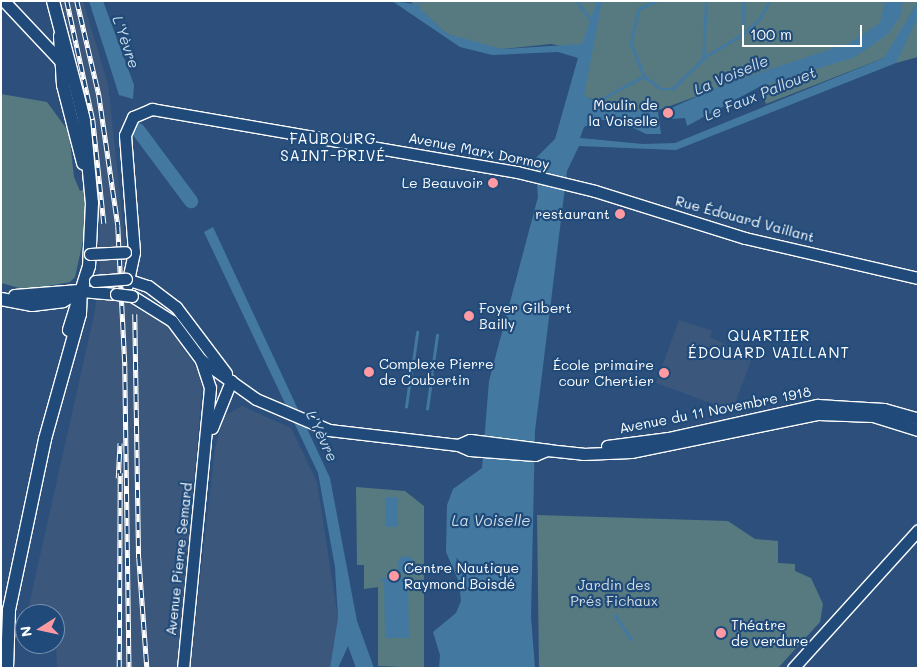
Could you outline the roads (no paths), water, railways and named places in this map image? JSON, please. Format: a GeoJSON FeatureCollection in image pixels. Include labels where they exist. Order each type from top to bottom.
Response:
{"type":"FeatureCollection","features":[{"type":"Feature","properties":{"kind":"main road"},"geometry":{"type":"LineString","coordinates":[[4,1],[60,61],[72,81],[88,155]]}},
{"type":"Feature","properties":{"kind":"main road"},"geometry":{"type":"LineString","coordinates":[[7,668],[9,610],[64,362],[87,292],[90,254],[91,194],[88,155],[77,83],[53,1]]}},
{"type":"Feature","properties":{"kind":"main road"},"geometry":{"type":"LineString","coordinates":[[60,26],[60,61],[63,85],[91,194]]}},
{"type":"Feature","properties":{"kind":"main road"},"geometry":{"type":"LineString","coordinates":[[47,49],[63,85]]}},
{"type":"Feature","properties":{"kind":"main road","name":"Avenue Marx Dormoy"},"geometry":{"type":"LineString","coordinates":[[130,252],[126,128],[133,117],[152,109],[533,176],[566,184]]}},
{"type":"Feature","properties":{"kind":"main road","name":"Rue Édouard Vaillant"},"geometry":{"type":"LineString","coordinates":[[566,184],[745,238],[918,278]]}},
{"type":"Feature","properties":{"kind":"main road"},"geometry":{"type":"LineString","coordinates":[[90,254],[130,252],[128,281],[116,294]]}},
{"type":"Feature","properties":{"kind":"main road"},"geometry":{"type":"LineString","coordinates":[[1,299],[32,305],[63,301],[87,292],[95,281],[128,281],[176,307],[231,381],[210,388]]}},
{"type":"Feature","properties":{"kind":"main road"},"geometry":{"type":"LineString","coordinates":[[1,292],[19,297],[87,292]]}},
{"type":"Feature","properties":{"kind":"main road","name":"Avenue Pierre Semard"},"geometry":{"type":"LineString","coordinates":[[87,292],[132,296],[172,321],[201,360],[210,388],[183,668]]}},
{"type":"Feature","properties":{"kind":"main road","name":"Avenue du 11 Novembre 1918"},"geometry":{"type":"LineString","coordinates":[[201,360],[231,381],[286,414],[329,430],[458,444],[470,450],[547,450],[660,439],[818,405],[874,408],[918,419]]}},
{"type":"Feature","properties":{"kind":"main road","name":"Avenue Pierre Semard"},"geometry":{"type":"LineString","coordinates":[[205,454],[217,408],[231,381]]}},
{"type":"Feature","properties":{"kind":"main road","name":"Avenue du 11 Novembre 1918"},"geometry":{"type":"LineString","coordinates":[[547,450],[584,454],[654,449],[818,414],[873,416],[918,430]]}},
{"type":"Feature","properties":{"kind":"main road"},"geometry":{"type":"LineString","coordinates":[[792,668],[918,530]]}},
{"type":"Feature","properties":{"kind":"water"},"geometry":{"type":"Polygon","coordinates":[[[89,1],[103,1],[134,85],[133,99],[119,95],[89,1]]]}},
{"type":"Feature","properties":{"kind":"water","name":"La Voiselle"},"geometry":{"type":"Polygon","coordinates":[[[392,1],[415,4],[447,34],[502,49],[582,44],[597,1],[602,1],[584,96],[616,110],[658,112],[661,134],[646,134],[618,120],[602,120],[584,127],[580,138],[643,144],[675,143],[884,58],[918,1],[918,17],[896,63],[676,150],[579,146],[567,171],[535,431],[531,617],[535,668],[439,668],[440,655],[433,632],[456,613],[461,601],[459,582],[446,552],[447,505],[453,489],[482,468],[489,381],[538,197],[535,159],[555,139],[578,58],[558,52],[492,55],[460,47],[392,1]]]}},
{"type":"Feature","properties":{"kind":"water"},"geometry":{"type":"Polygon","coordinates":[[[885,1],[903,1],[900,17],[888,34],[855,57],[759,87],[687,126],[685,118],[672,119],[671,108],[728,83],[850,43],[880,23],[885,1]]]}},
{"type":"Feature","properties":{"kind":"water","name":"L'Yèvre"},"geometry":{"type":"Polygon","coordinates":[[[213,227],[330,478],[357,621],[374,668],[356,668],[348,646],[338,668],[330,668],[338,618],[335,567],[318,473],[204,232],[213,227]]]}},
{"type":"Feature","properties":{"kind":"water"},"geometry":{"type":"Polygon","coordinates":[[[385,497],[398,497],[398,527],[385,527],[385,497]]]}},
{"type":"Feature","properties":{"kind":"water"},"geometry":{"type":"Polygon","coordinates":[[[406,556],[412,559],[415,565],[412,571],[406,574],[400,571],[397,565],[400,559],[406,556]]]}},
{"type":"Feature","properties":{"kind":"water"},"geometry":{"type":"Polygon","coordinates":[[[380,578],[408,578],[409,638],[385,638],[384,583],[380,578]]]}},
{"type":"Feature","properties":{"kind":"waterway"},"geometry":{"type":"LineString","coordinates":[[417,9],[419,1]]}},
{"type":"Feature","properties":{"kind":"waterway"},"geometry":{"type":"LineString","coordinates":[[577,1],[592,22]]}},
{"type":"Feature","properties":{"kind":"waterway"},"geometry":{"type":"LineString","coordinates":[[657,1],[639,9],[631,43],[644,76],[661,89],[672,89],[706,56],[742,35],[760,18],[769,1]]}},
{"type":"Feature","properties":{"kind":"waterway"},"geometry":{"type":"LineString","coordinates":[[703,60],[706,1]]}},
{"type":"Feature","properties":{"kind":"waterway"},"geometry":{"type":"LineString","coordinates":[[742,35],[743,1]]}},
{"type":"Feature","properties":{"kind":"waterway"},"geometry":{"type":"LineString","coordinates":[[598,101],[644,76]]}},
{"type":"Feature","properties":{"kind":"waterway","name":"L'Yèvre"},"geometry":{"type":"LineString","coordinates":[[138,130],[191,201]]}},
{"type":"Feature","properties":{"kind":"waterway"},"geometry":{"type":"LineString","coordinates":[[412,369],[417,332]]}},
{"type":"Feature","properties":{"kind":"waterway"},"geometry":{"type":"LineString","coordinates":[[432,371],[437,335]]}},
{"type":"Feature","properties":{"kind":"waterway"},"geometry":{"type":"LineString","coordinates":[[406,407],[411,371]]}},
{"type":"Feature","properties":{"kind":"waterway"},"geometry":{"type":"LineString","coordinates":[[427,409],[432,374]]}},
{"type":"Feature","properties":{"kind":"waterway"},"geometry":{"type":"LineString","coordinates":[[615,615],[631,639]]}},
{"type":"Feature","properties":{"kind":"railway"},"geometry":{"type":"LineString","coordinates":[[67,1],[93,120],[104,223]]}},
{"type":"Feature","properties":{"kind":"railway"},"geometry":{"type":"LineString","coordinates":[[77,1],[99,95],[118,226],[125,366],[129,668]]}},
{"type":"Feature","properties":{"kind":"railway"},"geometry":{"type":"LineString","coordinates":[[135,314],[139,558],[147,668]]}},
{"type":"Feature","properties":{"kind":"railway"},"geometry":{"type":"LineString","coordinates":[[118,478],[120,443]]}},
{"type":"Feature","properties":{"kind":"railway"},"geometry":{"type":"LineString","coordinates":[[119,668],[120,473]]}},
{"type":"Feature","properties":{"kind":"place","name":"Moulin de la Voiselle"},"geometry":{"type":"Point","coordinates":[668,113]}},
{"type":"Feature","properties":{"kind":"place","name":"Le Beauvoir"},"geometry":{"type":"Point","coordinates":[493,183]}},
{"type":"Feature","properties":{"kind":"place","name":"restaurant"},"geometry":{"type":"Point","coordinates":[620,214]}},
{"type":"Feature","properties":{"kind":"place","name":"Foyer Gilbert Bailly"},"geometry":{"type":"Point","coordinates":[469,316]}},
{"type":"Feature","properties":{"kind":"place","name":"Complexe Pierre de Coubertin"},"geometry":{"type":"Point","coordinates":[369,372]}},
{"type":"Feature","properties":{"kind":"place","name":"École primaire cour Chertier"},"geometry":{"type":"Point","coordinates":[664,373]}},
{"type":"Feature","properties":{"kind":"place","name":"Centre Nautique Raymond Boisdé"},"geometry":{"type":"Point","coordinates":[394,576]}},
{"type":"Feature","properties":{"kind":"place","name":"Théatre de verdure"},"geometry":{"type":"Point","coordinates":[721,633]}},
{"type":"Feature","properties":{"kind":"district","name":"FAUBOURG SAINT-PRIVÉ"},"geometry":{"type":"Point","coordinates":[333,146]}},
{"type":"Feature","properties":{"kind":"district","name":"QUARTIER ÉDOUARD VAILLANT"},"geometry":{"type":"Point","coordinates":[769,344]}},
{"type":"Feature","properties":{"kind":"water label","name":"Le Faux Pallouet"},"geometry":{"type":"Point","coordinates":[760,94]}},
{"type":"Feature","properties":{"kind":"park label","name":"Jardin des Prés Fichaux"},"geometry":{"type":"Point","coordinates":[614,594]}}]}
